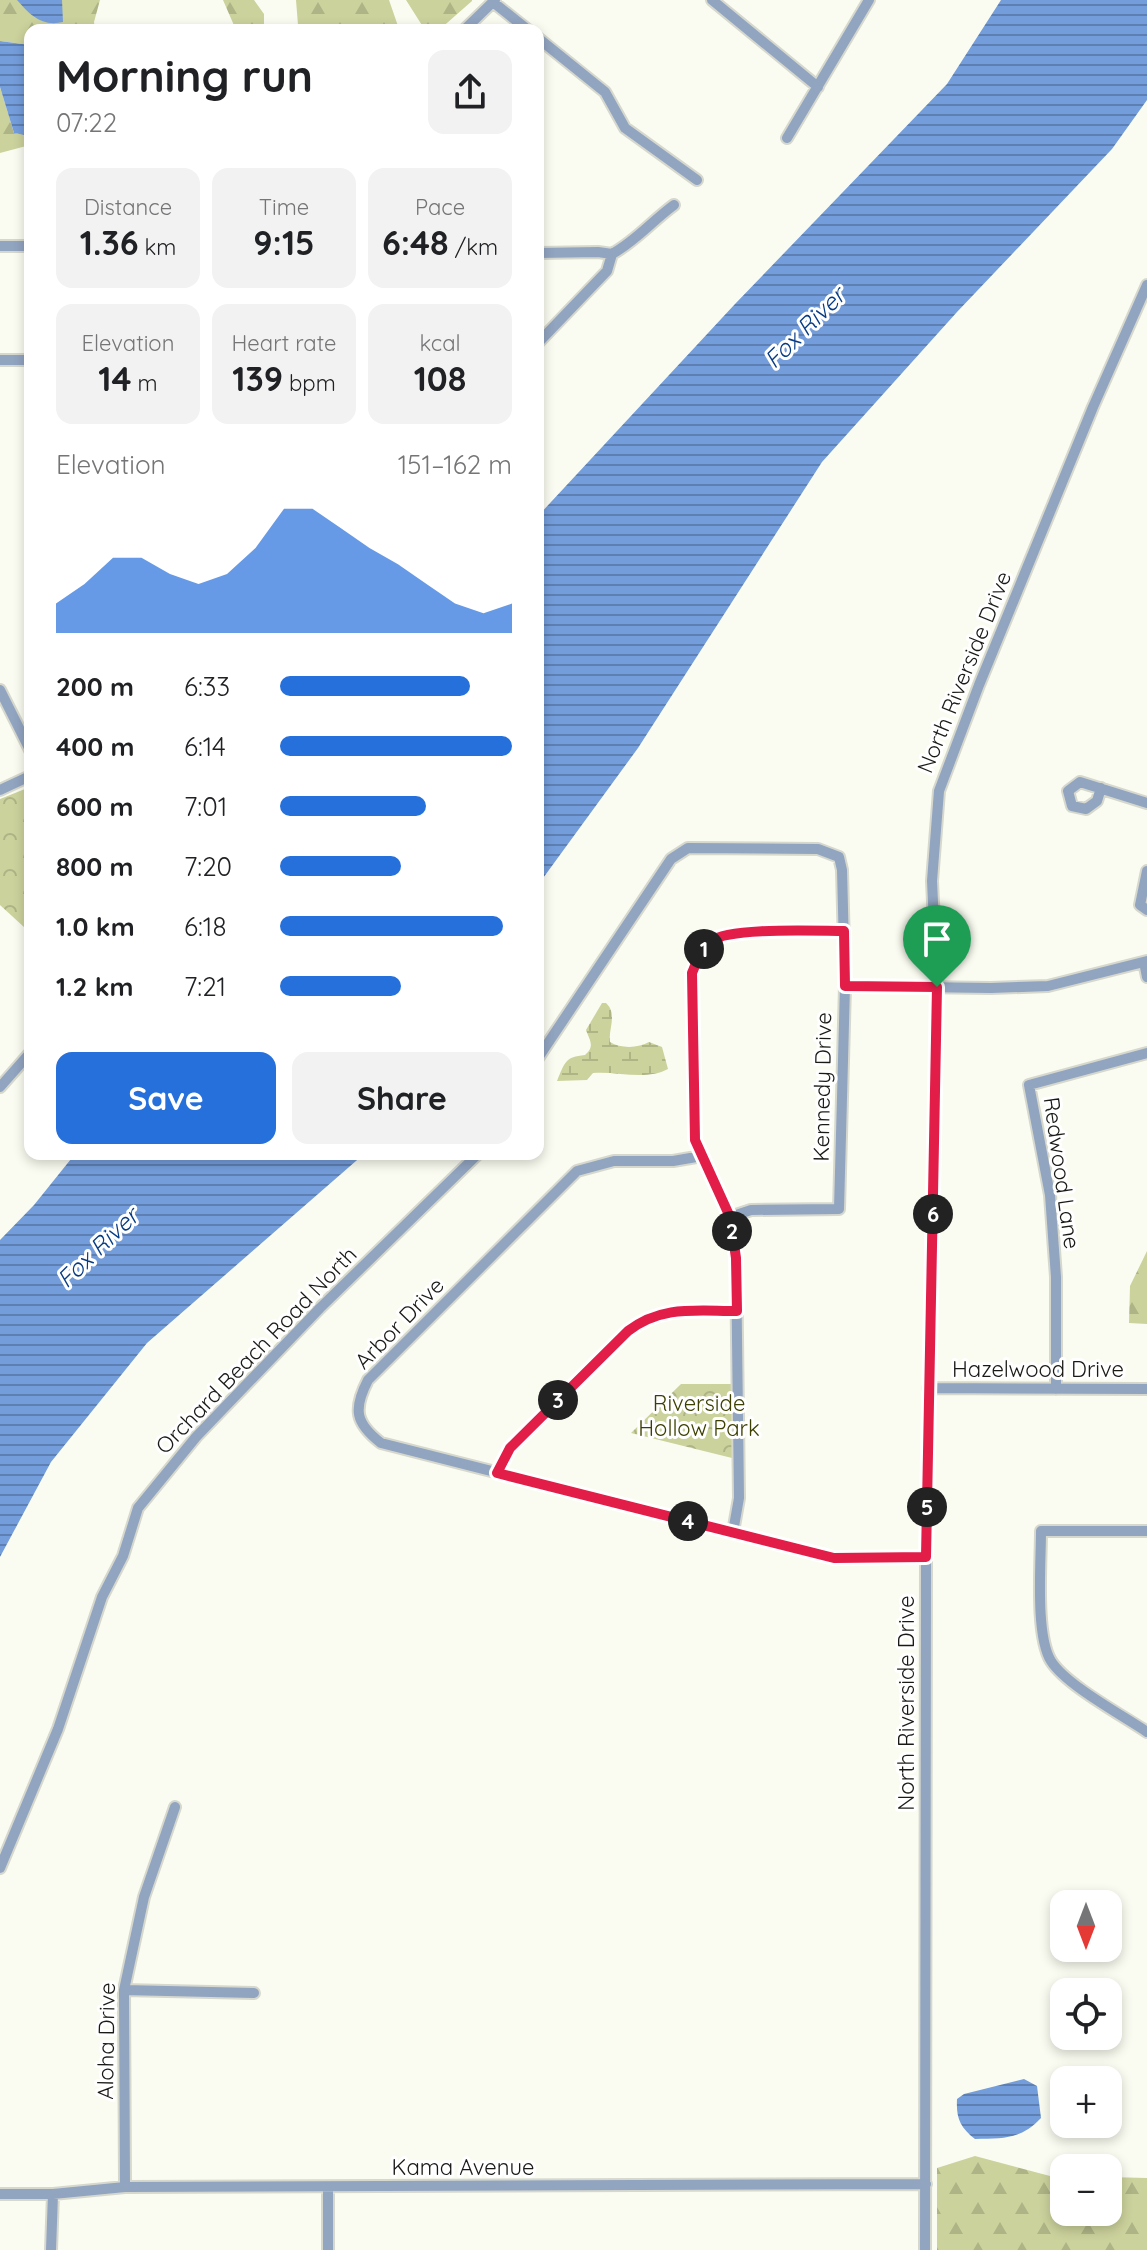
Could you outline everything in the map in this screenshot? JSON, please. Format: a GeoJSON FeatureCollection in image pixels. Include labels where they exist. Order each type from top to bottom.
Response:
{"type":"FeatureCollection","features":[{"type":"Feature","properties":{"kind":"street"},"geometry":{"type":"LineString","coordinates":[[712,0],[818,87]]}},
{"type":"Feature","properties":{"kind":"street"},"geometry":{"type":"LineString","coordinates":[[787,138],[869,0]]}},
{"type":"Feature","properties":{"kind":"street"},"geometry":{"type":"LineString","coordinates":[[470,24],[494,1],[521,24]]}},
{"type":"Feature","properties":{"kind":"street"},"geometry":{"type":"LineString","coordinates":[[544,43],[605,92],[625,128],[697,180]]}},
{"type":"Feature","properties":{"kind":"street"},"geometry":{"type":"LineString","coordinates":[[544,253],[612,254],[630,244],[674,205]]}},
{"type":"Feature","properties":{"kind":"street"},"geometry":{"type":"LineString","coordinates":[[0,246],[24,246]]}},
{"type":"Feature","properties":{"kind":"street"},"geometry":{"type":"LineString","coordinates":[[544,337],[607,271],[612,254]]}},
{"type":"Feature","properties":{"kind":"street","name":"North Riverside Drive"},"geometry":{"type":"LineString","coordinates":[[925,2250],[926,1557],[937,987],[932,881],[939,791],[1093,407],[1147,285]]}},
{"type":"Feature","properties":{"kind":"street"},"geometry":{"type":"LineString","coordinates":[[0,360],[24,360]]}},
{"type":"Feature","properties":{"kind":"street"},"geometry":{"type":"LineString","coordinates":[[0,690],[24,738]]}},
{"type":"Feature","properties":{"kind":"street"},"geometry":{"type":"LineString","coordinates":[[0,790],[24,779]]}},
{"type":"Feature","properties":{"kind":"street"},"geometry":{"type":"LineString","coordinates":[[1101,788],[1147,803]]}},
{"type":"Feature","properties":{"kind":"street","name":"Kennedy Drive"},"geometry":{"type":"LineString","coordinates":[[544,1049],[671,859],[688,848],[818,849],[839,857],[845,986],[839,1209],[751,1210],[730,1217]]}},
{"type":"Feature","properties":{"kind":"street"},"geometry":{"type":"LineString","coordinates":[[1147,871],[1140,905],[1147,910]]}},
{"type":"Feature","properties":{"kind":"street"},"geometry":{"type":"LineString","coordinates":[[733,1532],[739,1498],[736,1258],[730,1217],[695,1140],[692,973],[700,953],[713,939],[731,933],[844,931]]}},
{"type":"Feature","properties":{"kind":"street"},"geometry":{"type":"LineString","coordinates":[[845,986],[1048,986],[1145,961],[1147,977]]}},
{"type":"Feature","properties":{"kind":"street","name":"Redwood Lane"},"geometry":{"type":"LineString","coordinates":[[1056,1389],[1056,1277],[1050,1195],[1029,1085],[1147,1053]]}},
{"type":"Feature","properties":{"kind":"street"},"geometry":{"type":"LineString","coordinates":[[0,1087],[24,1060]]}},
{"type":"Feature","properties":{"kind":"street","name":"Arbor Drive"},"geometry":{"type":"LineString","coordinates":[[702,1156],[673,1161],[614,1161],[577,1171],[368,1380],[359,1398],[359,1416],[366,1432],[381,1443],[834,1558],[926,1557]]}},
{"type":"Feature","properties":{"kind":"street","name":"Orchard Beach Road North"},"geometry":{"type":"LineString","coordinates":[[0,1868],[58,1729],[102,1597],[123,1556],[138,1508],[196,1437],[320,1308],[472,1160]]}},
{"type":"Feature","properties":{"kind":"street"},"geometry":{"type":"LineString","coordinates":[[497,1473],[510,1448],[643,1319],[664,1312],[737,1311]]}},
{"type":"Feature","properties":{"kind":"street","name":"Hazelwood Drive"},"geometry":{"type":"LineString","coordinates":[[928,1388],[1147,1389]]}},
{"type":"Feature","properties":{"kind":"street"},"geometry":{"type":"LineString","coordinates":[[1147,1531],[1041,1531],[1042,1632],[1051,1661],[1074,1683],[1147,1732]]}},
{"type":"Feature","properties":{"kind":"street","name":"Aloha Drive"},"geometry":{"type":"LineString","coordinates":[[125,2187],[124,1990],[144,1897],[175,1807]]}},
{"type":"Feature","properties":{"kind":"street"},"geometry":{"type":"LineString","coordinates":[[124,1990],[254,1993]]}},
{"type":"Feature","properties":{"kind":"street","name":"Kama Avenue"},"geometry":{"type":"LineString","coordinates":[[0,2194],[53,2194],[125,2187],[926,2184]]}},
{"type":"Feature","properties":{"kind":"street"},"geometry":{"type":"LineString","coordinates":[[328,2188],[328,2250]]}},
{"type":"Feature","properties":{"kind":"street"},"geometry":{"type":"LineString","coordinates":[[51,2250],[53,2194]]}},
{"type":"Feature","properties":{"kind":"green space"},"geometry":{"type":"Polygon","coordinates":[[[0,0],[100,0],[94,24],[24,24],[24,44],[0,41],[0,0]]]}},
{"type":"Feature","properties":{"kind":"green space"},"geometry":{"type":"Polygon","coordinates":[[[223,0],[254,0],[264,14],[264,24],[233,24],[223,0]]]}},
{"type":"Feature","properties":{"kind":"green space"},"geometry":{"type":"Polygon","coordinates":[[[296,0],[389,0],[397,24],[298,24],[296,0]]]}},
{"type":"Feature","properties":{"kind":"green space"},"geometry":{"type":"Polygon","coordinates":[[[406,0],[472,0],[446,24],[421,24],[406,0]]]}},
{"type":"Feature","properties":{"kind":"green space"},"geometry":{"type":"Polygon","coordinates":[[[0,87],[14,133],[24,135],[24,147],[0,153],[0,87]]]}},
{"type":"Feature","properties":{"kind":"green space"},"geometry":{"type":"Polygon","coordinates":[[[24,789],[24,927],[0,905],[0,799],[24,789]]]}},
{"type":"Feature","properties":{"kind":"green space"},"geometry":{"type":"Polygon","coordinates":[[[602,1003],[610,1007],[610,1042],[630,1047],[649,1042],[662,1047],[668,1069],[641,1075],[593,1073],[587,1080],[557,1081],[566,1062],[585,1055],[590,1049],[586,1030],[602,1003]]]}},
{"type":"Feature","properties":{"kind":"green space"},"geometry":{"type":"Polygon","coordinates":[[[1147,1251],[1147,1324],[1129,1323],[1130,1286],[1147,1251]]]}},
{"type":"Feature","properties":{"kind":"green space","name":"Riverside Hollow Park"},"geometry":{"type":"Polygon","coordinates":[[[681,1384],[732,1384],[732,1458],[631,1433],[681,1384]]]}},
{"type":"Feature","properties":{"kind":"green space"},"geometry":{"type":"Polygon","coordinates":[[[975,2156],[1050,2176],[1050,2226],[1122,2226],[1122,2177],[1147,2178],[1147,2250],[937,2250],[937,2168],[975,2156]]]}},
{"type":"Feature","properties":{"kind":"water"},"geometry":{"type":"Polygon","coordinates":[[[17,0],[62,0],[63,22],[43,21],[17,0]]]}},
{"type":"Feature","properties":{"kind":"water","name":"Fox River"},"geometry":{"type":"Polygon","coordinates":[[[1001,0],[1147,0],[1147,100],[1112,149],[957,312],[822,462],[638,748],[544,877],[544,510],[735,304],[947,84],[1001,0]]]}},
{"type":"Feature","properties":{"kind":"water"},"geometry":{"type":"Polygon","coordinates":[[[0,41],[24,44],[24,135],[14,133],[0,87],[0,41]]]}},
{"type":"Feature","properties":{"kind":"water","name":"Fox River"},"geometry":{"type":"Polygon","coordinates":[[[70,1160],[357,1160],[147,1343],[51,1462],[0,1557],[0,1240],[34,1205],[70,1160]]]}},
{"type":"Feature","properties":{"kind":"water"},"geometry":{"type":"Polygon","coordinates":[[[1024,2079],[1037,2086],[1041,2118],[1019,2134],[975,2139],[960,2122],[957,2099],[964,2094],[1024,2079]]]}},
{"type":"Feature","properties":{"kind":"route"},"geometry":{"type":"LineString","coordinates":[[844,931],[845,986],[937,987],[926,1557],[834,1558],[497,1473],[510,1448],[643,1319],[664,1312],[737,1311],[736,1258],[730,1217],[695,1140],[692,973],[700,953],[713,939],[731,933],[844,931]]}}]}
